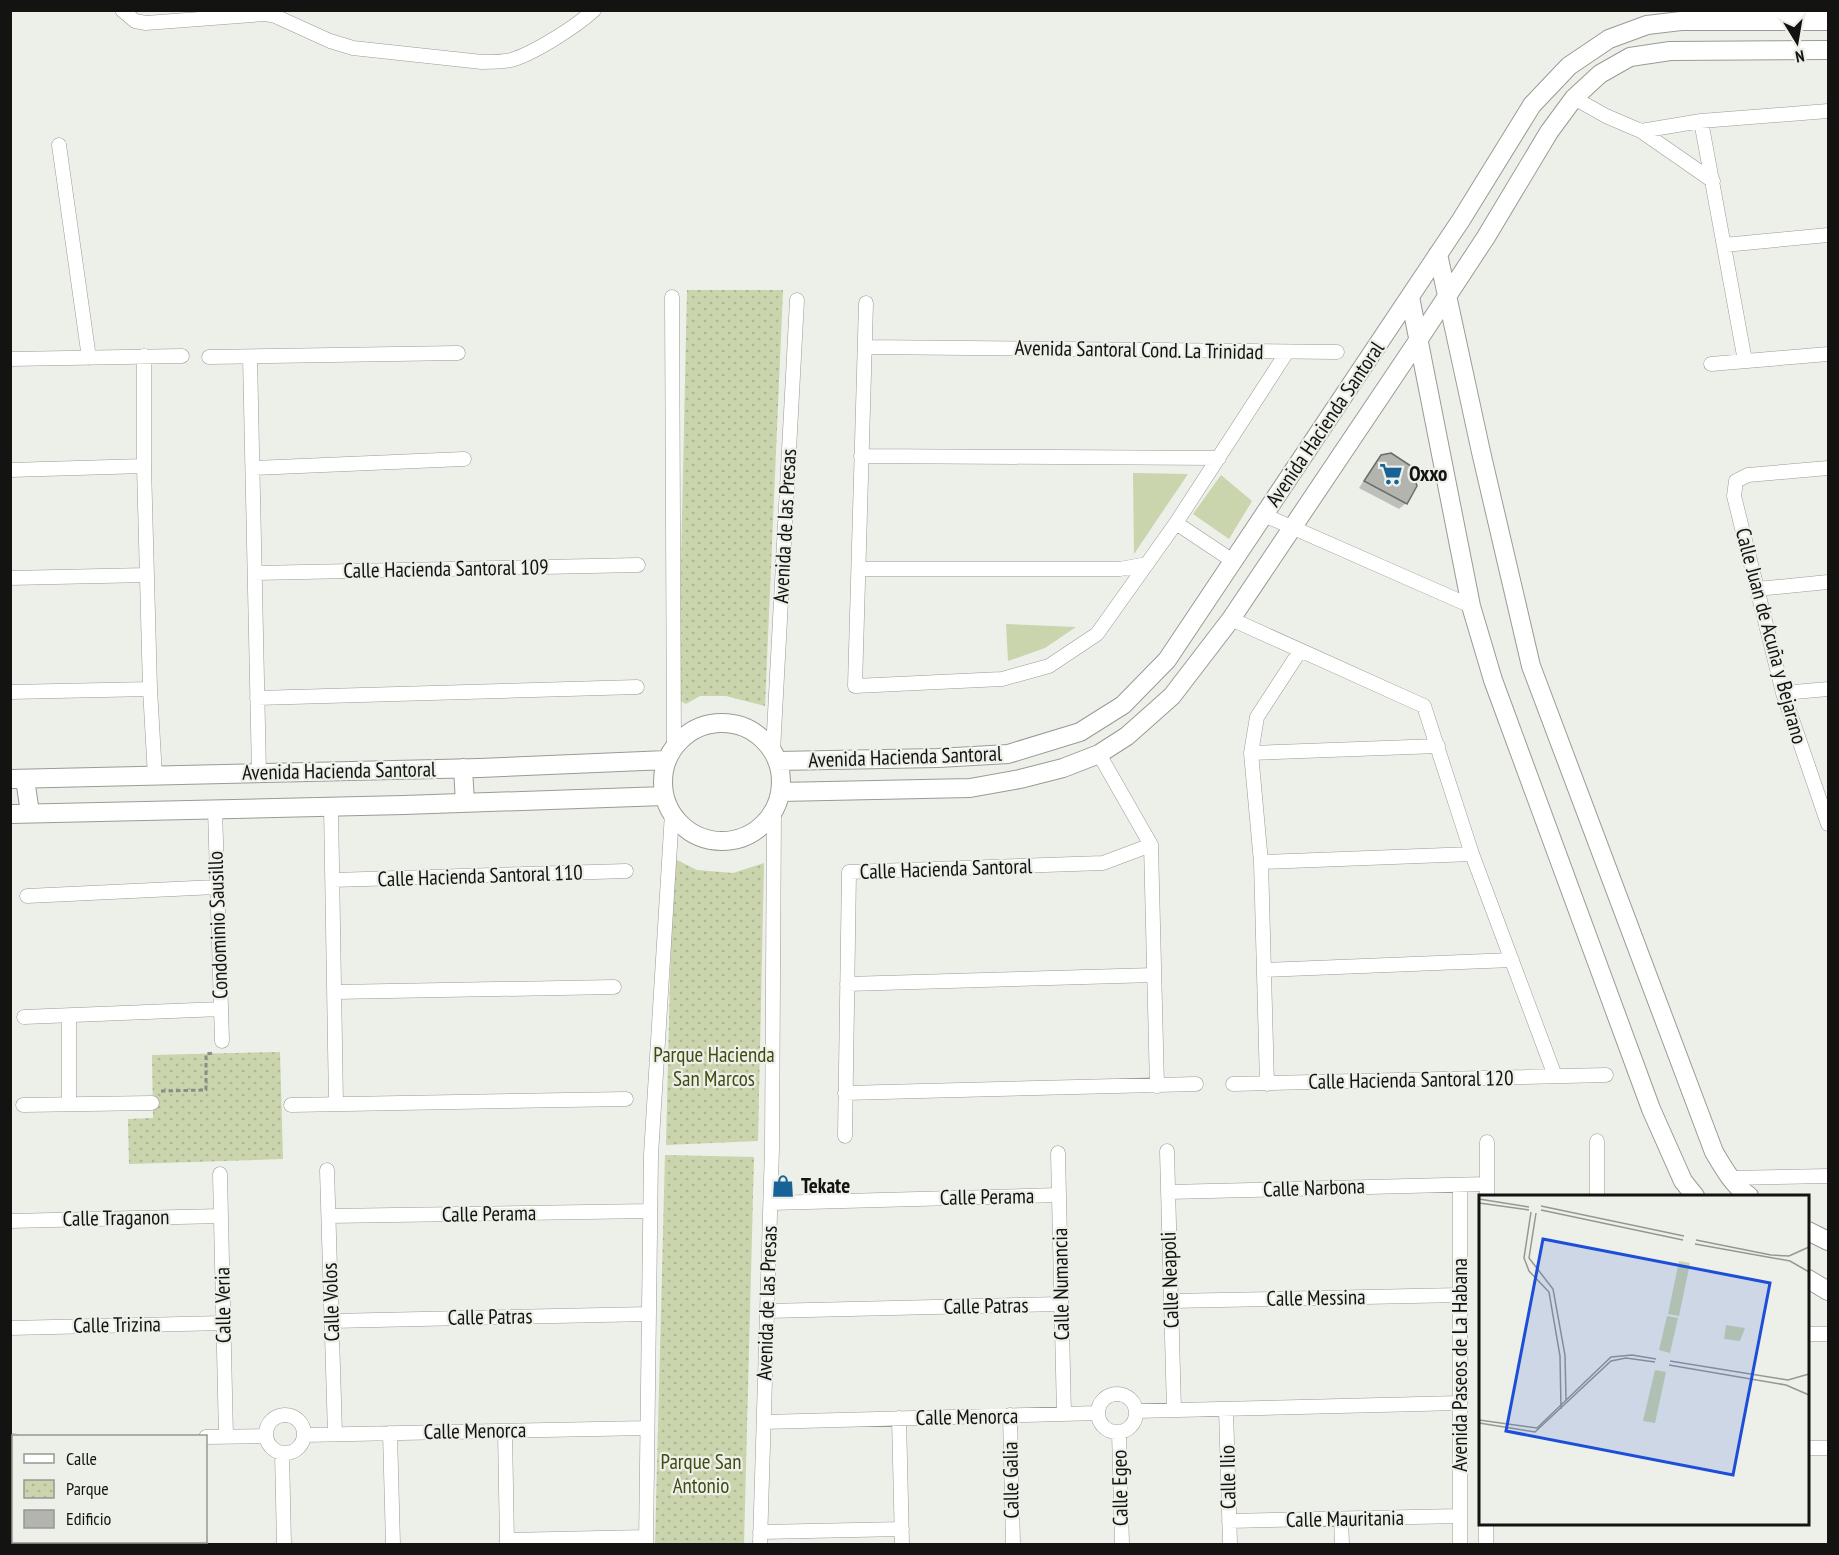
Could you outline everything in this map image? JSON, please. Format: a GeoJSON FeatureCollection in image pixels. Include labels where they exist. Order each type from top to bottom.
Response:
{"type":"FeatureCollection","features":[{"type":"Feature","properties":{"kind":"street"},"geometry":{"type":"LineString","coordinates":[[122,10],[135,21],[146,23],[253,15],[275,16],[330,41],[353,48],[482,62],[512,60],[528,53],[583,20],[594,10]]}},
{"type":"Feature","properties":{"kind":"street","name":"Avenida Hacienda Santoral"},"geometry":{"type":"LineString","coordinates":[[775,756],[938,758],[1008,754],[1080,732],[1123,705],[1167,660],[1461,220],[1532,105],[1569,66],[1609,39],[1647,25],[1782,16],[1828,21]]}},
{"type":"Feature","properties":{"kind":"street","name":"Avenida Hacienda Santoral"},"geometry":{"type":"LineString","coordinates":[[777,801],[970,788],[1020,779],[1063,768],[1099,754],[1127,736],[1172,696],[1231,619],[1419,339],[1486,237],[1549,132],[1574,98],[1600,74],[1630,57],[1670,51],[1828,50]]}},
{"type":"Feature","properties":{"kind":"street"},"geometry":{"type":"LineString","coordinates":[[1574,98],[1606,116],[1641,131],[1713,181]]}},
{"type":"Feature","properties":{"kind":"street"},"geometry":{"type":"LineString","coordinates":[[1641,131],[1701,121],[1828,111]]}},
{"type":"Feature","properties":{"kind":"street"},"geometry":{"type":"LineString","coordinates":[[1701,121],[1745,361]]}},
{"type":"Feature","properties":{"kind":"street"},"geometry":{"type":"LineString","coordinates":[[59,145],[89,358]]}},
{"type":"Feature","properties":{"kind":"street"},"geometry":{"type":"LineString","coordinates":[[1724,245],[1828,235]]}},
{"type":"Feature","properties":{"kind":"street"},"geometry":{"type":"LineString","coordinates":[[1438,254],[1531,666],[1711,1146],[1730,1178],[1746,1195]]}},
{"type":"Feature","properties":{"kind":"street"},"geometry":{"type":"LineString","coordinates":[[505,1431],[507,1542],[646,1541],[651,1155],[668,805],[663,784],[671,753],[672,297]]}},
{"type":"Feature","properties":{"kind":"street"},"geometry":{"type":"LineString","coordinates":[[1410,297],[1471,606],[1493,680],[1650,1109],[1683,1180],[1694,1195]]}},
{"type":"Feature","properties":{"kind":"street","name":"Avenida de las Presas"},"geometry":{"type":"LineString","coordinates":[[775,756],[797,300]]}},
{"type":"Feature","properties":{"kind":"street","name":"Avenida Santoral Cond. La Trinidad"},"geometry":{"type":"LineString","coordinates":[[866,303],[855,686],[1002,679],[1049,666],[1097,634],[1176,523],[1287,352]]}},
{"type":"Feature","properties":{"kind":"street","name":"Avenida Santoral Cond. La Trinidad"},"geometry":{"type":"LineString","coordinates":[[866,347],[1287,352]]}},
{"type":"Feature","properties":{"kind":"street"},"geometry":{"type":"LineString","coordinates":[[1287,352],[1338,352]]}},
{"type":"Feature","properties":{"kind":"street"},"geometry":{"type":"LineString","coordinates":[[209,357],[458,353]]}},
{"type":"Feature","properties":{"kind":"street"},"geometry":{"type":"LineString","coordinates":[[1711,364],[1828,354]]}},
{"type":"Feature","properties":{"kind":"street"},"geometry":{"type":"LineString","coordinates":[[144,356],[144,466],[150,689],[155,776]]}},
{"type":"Feature","properties":{"kind":"street"},"geometry":{"type":"LineString","coordinates":[[10,359],[182,356]]}},
{"type":"Feature","properties":{"kind":"street"},"geometry":{"type":"LineString","coordinates":[[250,357],[259,773]]}},
{"type":"Feature","properties":{"kind":"street"},"geometry":{"type":"LineString","coordinates":[[861,456],[1219,458]]}},
{"type":"Feature","properties":{"kind":"street"},"geometry":{"type":"LineString","coordinates":[[253,468],[464,459]]}},
{"type":"Feature","properties":{"kind":"street"},"geometry":{"type":"LineString","coordinates":[[10,470],[144,466]]}},
{"type":"Feature","properties":{"kind":"street","name":"Calle Juan de Acuña y Bejarano"},"geometry":{"type":"LineString","coordinates":[[1828,468],[1748,475],[1736,481],[1734,496],[1783,693],[1828,824]]}},
{"type":"Feature","properties":{"kind":"street"},"geometry":{"type":"LineString","coordinates":[[1264,515],[1471,606]]}},
{"type":"Feature","properties":{"kind":"street"},"geometry":{"type":"LineString","coordinates":[[1176,523],[1233,561]]}},
{"type":"Feature","properties":{"kind":"street"},"geometry":{"type":"LineString","coordinates":[[859,569],[1120,569],[1147,564]]}},
{"type":"Feature","properties":{"kind":"street","name":"Calle Hacienda Santoral 109"},"geometry":{"type":"LineString","coordinates":[[255,573],[638,565]]}},
{"type":"Feature","properties":{"kind":"street"},"geometry":{"type":"LineString","coordinates":[[10,578],[147,575]]}},
{"type":"Feature","properties":{"kind":"street"},"geometry":{"type":"LineString","coordinates":[[1757,589],[1828,582]]}},
{"type":"Feature","properties":{"kind":"street"},"geometry":{"type":"LineString","coordinates":[[1231,619],[1425,706],[1472,854],[1556,1076]]}},
{"type":"Feature","properties":{"kind":"street"},"geometry":{"type":"LineString","coordinates":[[1267,1084],[1261,861],[1251,753],[1257,717],[1300,651]]}},
{"type":"Feature","properties":{"kind":"street"},"geometry":{"type":"LineString","coordinates":[[257,698],[637,687]]}},
{"type":"Feature","properties":{"kind":"street"},"geometry":{"type":"LineString","coordinates":[[10,693],[150,689]]}},
{"type":"Feature","properties":{"kind":"street"},"geometry":{"type":"LineString","coordinates":[[1783,693],[1828,689]]}},
{"type":"Feature","properties":{"kind":"street"},"geometry":{"type":"LineString","coordinates":[[668,805],[685,828],[703,838],[724,841],[744,837],[762,826],[777,801],[781,776],[775,756],[757,734],[736,725],[713,724],[692,732],[671,753]]}},
{"type":"Feature","properties":{"kind":"street"},"geometry":{"type":"LineString","coordinates":[[1251,753],[1438,746]]}},
{"type":"Feature","properties":{"kind":"street","name":"Avenida Hacienda Santoral"},"geometry":{"type":"LineString","coordinates":[[18,779],[463,768],[671,753]]}},
{"type":"Feature","properties":{"kind":"street"},"geometry":{"type":"LineString","coordinates":[[1099,754],[1151,845],[1157,1086]]}},
{"type":"Feature","properties":{"kind":"street"},"geometry":{"type":"LineString","coordinates":[[463,768],[465,803]]}},
{"type":"Feature","properties":{"kind":"street"},"geometry":{"type":"LineString","coordinates":[[18,779],[30,813]]}},
{"type":"Feature","properties":{"kind":"street","name":"Avenida de las Presas"},"geometry":{"type":"LineString","coordinates":[[760,1538],[771,1203],[777,801]]}},
{"type":"Feature","properties":{"kind":"street","name":"Avenida Hacienda Santoral"},"geometry":{"type":"LineString","coordinates":[[10,814],[465,803],[668,805]]}},
{"type":"Feature","properties":{"kind":"street"},"geometry":{"type":"LineString","coordinates":[[331,807],[336,1104]]}},
{"type":"Feature","properties":{"kind":"street","name":"Condominio Sausillo"},"geometry":{"type":"LineString","coordinates":[[215,809],[222,1041]]}},
{"type":"Feature","properties":{"kind":"street","name":"Calle Hacienda Santoral"},"geometry":{"type":"LineString","coordinates":[[845,1136],[849,872],[1103,862],[1151,845]]}},
{"type":"Feature","properties":{"kind":"street"},"geometry":{"type":"LineString","coordinates":[[1261,861],[1472,854]]}},
{"type":"Feature","properties":{"kind":"street","name":"Calle Hacienda Santoral 110"},"geometry":{"type":"LineString","coordinates":[[333,880],[626,871]]}},
{"type":"Feature","properties":{"kind":"street"},"geometry":{"type":"LineString","coordinates":[[27,896],[216,887]]}},
{"type":"Feature","properties":{"kind":"street"},"geometry":{"type":"LineString","coordinates":[[1264,970],[1512,960]]}},
{"type":"Feature","properties":{"kind":"street"},"geometry":{"type":"LineString","coordinates":[[847,984],[1154,975]]}},
{"type":"Feature","properties":{"kind":"street"},"geometry":{"type":"LineString","coordinates":[[334,992],[614,987]]}},
{"type":"Feature","properties":{"kind":"street"},"geometry":{"type":"LineString","coordinates":[[24,1017],[221,1009]]}},
{"type":"Feature","properties":{"kind":"street"},"geometry":{"type":"LineString","coordinates":[[69,1016],[69,1104]]}},
{"type":"Feature","properties":{"kind":"street","name":"Calle Hacienda Santoral 120"},"geometry":{"type":"LineString","coordinates":[[1233,1084],[1605,1075]]}},
{"type":"Feature","properties":{"kind":"street"},"geometry":{"type":"LineString","coordinates":[[845,1093],[1196,1084]]}},
{"type":"Feature","properties":{"kind":"street"},"geometry":{"type":"LineString","coordinates":[[291,1105],[626,1099]]}},
{"type":"Feature","properties":{"kind":"street"},"geometry":{"type":"LineString","coordinates":[[23,1105],[152,1103]]}},
{"type":"Feature","properties":{"kind":"street"},"geometry":{"type":"LineString","coordinates":[[1597,1141],[1597,1195]]}},
{"type":"Feature","properties":{"kind":"street"},"geometry":{"type":"LineString","coordinates":[[1487,1142],[1487,1190]]}},
{"type":"Feature","properties":{"kind":"street","name":"Calle Neapoli"},"geometry":{"type":"LineString","coordinates":[[1167,1151],[1174,1410]]}},
{"type":"Feature","properties":{"kind":"street","name":"Calle Numancia"},"geometry":{"type":"LineString","coordinates":[[1058,1153],[1064,1414]]}},
{"type":"Feature","properties":{"kind":"street","name":"Calle Volos"},"geometry":{"type":"LineString","coordinates":[[327,1170],[335,1434]]}},
{"type":"Feature","properties":{"kind":"street","name":"Calle Veria"},"geometry":{"type":"LineString","coordinates":[[220,1174],[226,1437]]}},
{"type":"Feature","properties":{"kind":"street"},"geometry":{"type":"LineString","coordinates":[[1730,1178],[1828,1176]]}},
{"type":"Feature","properties":{"kind":"street","name":"Calle Narbona"},"geometry":{"type":"LineString","coordinates":[[1168,1192],[1460,1185],[1487,1190]]}},
{"type":"Feature","properties":{"kind":"street","name":"Avenida Paseos de La Habana"},"geometry":{"type":"LineString","coordinates":[[1460,1185],[1460,1545]]}},
{"type":"Feature","properties":{"kind":"street","name":"Calle Perama"},"geometry":{"type":"LineString","coordinates":[[771,1203],[1059,1195]]}},
{"type":"Feature","properties":{"kind":"street","name":"Calle Perama"},"geometry":{"type":"LineString","coordinates":[[329,1216],[650,1211]]}},
{"type":"Feature","properties":{"kind":"street","name":"Calle Traganon"},"geometry":{"type":"LineString","coordinates":[[10,1221],[221,1216]]}},
{"type":"Feature","properties":{"kind":"street"},"geometry":{"type":"LineString","coordinates":[[1809,1232],[1828,1241]]}},
{"type":"Feature","properties":{"kind":"street"},"geometry":{"type":"LineString","coordinates":[[1809,1280],[1828,1291]]}},
{"type":"Feature","properties":{"kind":"street","name":"Calle Messina"},"geometry":{"type":"LineString","coordinates":[[1171,1301],[1460,1294]]}},
{"type":"Feature","properties":{"kind":"street","name":"Calle Patras"},"geometry":{"type":"LineString","coordinates":[[767,1311],[1061,1304]]}},
{"type":"Feature","properties":{"kind":"street","name":"Calle Patras"},"geometry":{"type":"LineString","coordinates":[[332,1321],[649,1314]]}},
{"type":"Feature","properties":{"kind":"street","name":"Calle Trizina"},"geometry":{"type":"LineString","coordinates":[[10,1328],[224,1323]]}},
{"type":"Feature","properties":{"kind":"street"},"geometry":{"type":"LineString","coordinates":[[1809,1334],[1828,1334]]}},
{"type":"Feature","properties":{"kind":"street"},"geometry":{"type":"LineString","coordinates":[[1119,1394],[1131,1400],[1136,1411],[1134,1422],[1130,1427],[1119,1432],[1104,1428],[1098,1413],[1102,1401],[1119,1394]]}},
{"type":"Feature","properties":{"kind":"street"},"geometry":{"type":"LineString","coordinates":[[1136,1411],[1460,1403]]}},
{"type":"Feature","properties":{"kind":"street","name":"Calle Ilio"},"geometry":{"type":"LineString","coordinates":[[1226,1408],[1230,1545]]}},
{"type":"Feature","properties":{"kind":"street","name":"Calle Menorca"},"geometry":{"type":"LineString","coordinates":[[764,1422],[1098,1413]]}},
{"type":"Feature","properties":{"kind":"street"},"geometry":{"type":"LineString","coordinates":[[284,1415],[300,1423],[304,1435],[303,1441],[294,1451],[282,1453],[271,1447],[266,1436],[268,1424],[278,1416],[284,1415]]}},
{"type":"Feature","properties":{"kind":"street","name":"Calle Galia"},"geometry":{"type":"LineString","coordinates":[[1010,1415],[1013,1545]]}},
{"type":"Feature","properties":{"kind":"street"},"geometry":{"type":"LineString","coordinates":[[899,1418],[902,1545]]}},
{"type":"Feature","properties":{"kind":"street","name":"Calle Menorca"},"geometry":{"type":"LineString","coordinates":[[304,1435],[647,1428]]}},
{"type":"Feature","properties":{"kind":"street","name":"Calle Egeo"},"geometry":{"type":"LineString","coordinates":[[1119,1432],[1122,1545]]}},
{"type":"Feature","properties":{"kind":"street"},"geometry":{"type":"LineString","coordinates":[[390,1433],[393,1545]]}},
{"type":"Feature","properties":{"kind":"street"},"geometry":{"type":"LineString","coordinates":[[207,1437],[266,1436]]}},
{"type":"Feature","properties":{"kind":"street"},"geometry":{"type":"LineString","coordinates":[[1809,1448],[1828,1448]]}},
{"type":"Feature","properties":{"kind":"street"},"geometry":{"type":"LineString","coordinates":[[282,1453],[284,1545]]}},
{"type":"Feature","properties":{"kind":"street","name":"Calle Mauritania"},"geometry":{"type":"LineString","coordinates":[[1229,1521],[1460,1516]]}},
{"type":"Feature","properties":{"kind":"street"},"geometry":{"type":"LineString","coordinates":[[1341,1519],[1342,1545]]}},
{"type":"Feature","properties":{"kind":"street"},"geometry":{"type":"LineString","coordinates":[[1486,1525],[1486,1545]]}},
{"type":"Feature","properties":{"kind":"street"},"geometry":{"type":"LineString","coordinates":[[760,1538],[902,1529]]}},
{"type":"Feature","properties":{"kind":"path"},"geometry":{"type":"LineString","coordinates":[[152,1103],[153,1091],[206,1089],[206,1054],[222,1053],[222,1041]]}},
{"type":"Feature","properties":{"kind":"green space"},"geometry":{"type":"Polygon","coordinates":[[[687,290],[783,290],[765,706],[726,696],[700,696],[686,704],[678,700],[687,290]]]}},
{"type":"Feature","properties":{"kind":"green space"},"geometry":{"type":"Polygon","coordinates":[[[1133,473],[1188,474],[1134,554],[1133,473]]]}},
{"type":"Feature","properties":{"kind":"green space"},"geometry":{"type":"Polygon","coordinates":[[[1221,475],[1252,501],[1229,539],[1193,514],[1221,475]]]}},
{"type":"Feature","properties":{"kind":"green space"},"geometry":{"type":"Polygon","coordinates":[[[1006,624],[1076,627],[1045,648],[1008,661],[1006,624]]]}},
{"type":"Feature","properties":{"kind":"green space","name":"Parque Hacienda San Marcos"},"geometry":{"type":"Polygon","coordinates":[[[673,858],[697,870],[733,873],[764,863],[758,1141],[666,1145],[673,858]]]}},
{"type":"Feature","properties":{"kind":"green space"},"geometry":{"type":"Polygon","coordinates":[[[280,1052],[283,1159],[129,1164],[128,1119],[153,1118],[152,1055],[280,1052]]]}},
{"type":"Feature","properties":{"kind":"green space","name":"Parque San Antonio"},"geometry":{"type":"Polygon","coordinates":[[[665,1155],[754,1157],[744,1544],[655,1544],[665,1155]]]}},
{"type":"Feature","properties":{"kind":"building","name":"Oxxo"},"geometry":{"type":"Polygon","coordinates":[[[1391,453],[1411,466],[1417,486],[1407,504],[1364,481],[1381,455],[1391,453]]]}},
{"type":"Feature","properties":{"kind":"place","name":"Oxxo"},"geometry":{"type":"Point","coordinates":[1391,474]}},
{"type":"Feature","properties":{"kind":"place","name":"Tekate"},"geometry":{"type":"Point","coordinates":[783,1186]}}]}
